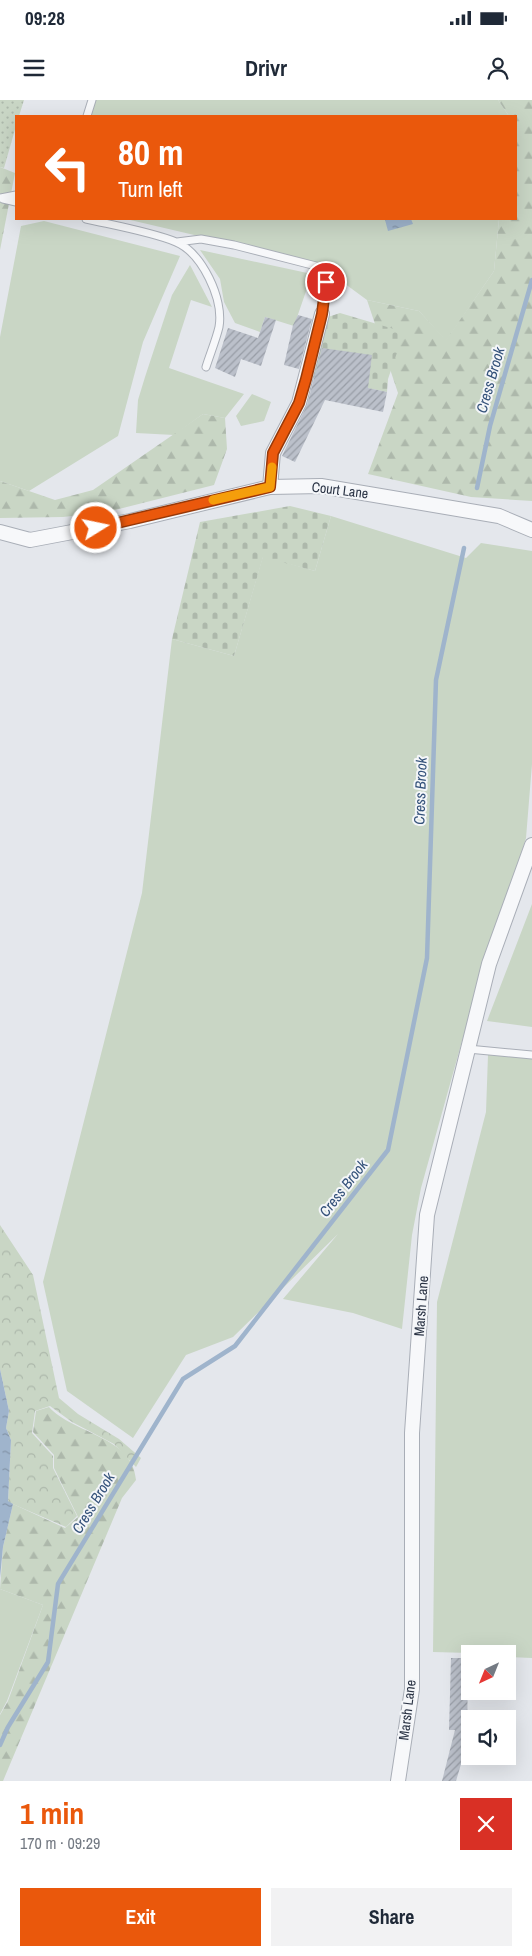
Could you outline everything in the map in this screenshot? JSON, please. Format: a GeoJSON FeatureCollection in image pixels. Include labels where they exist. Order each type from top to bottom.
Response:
{"type":"FeatureCollection","features":[{"type":"Feature","properties":{"kind":"street"},"geometry":{"type":"LineString","coordinates":[[270,487],[273,453],[299,403],[322,314]]}},
{"type":"Feature","properties":{"kind":"street","name":"Court Lane"},"geometry":{"type":"LineString","coordinates":[[0,532],[30,540],[130,522],[270,487],[321,486],[499,516],[532,530]]}},
{"type":"Feature","properties":{"kind":"street","name":"Marsh Lane"},"geometry":{"type":"LineString","coordinates":[[398,1781],[412,1689],[412,1433],[427,1215],[490,964],[532,845]]}},
{"type":"Feature","properties":{"kind":"lane"},"geometry":{"type":"LineString","coordinates":[[87,115],[92,100]]}},
{"type":"Feature","properties":{"kind":"lane"},"geometry":{"type":"LineString","coordinates":[[1,199],[15,195]]}},
{"type":"Feature","properties":{"kind":"lane"},"geometry":{"type":"LineString","coordinates":[[1,199],[15,202]]}},
{"type":"Feature","properties":{"kind":"lane"},"geometry":{"type":"LineString","coordinates":[[90,220],[177,242],[201,239],[234,245],[316,266],[322,272],[326,282],[322,314]]}},
{"type":"Feature","properties":{"kind":"lane"},"geometry":{"type":"LineString","coordinates":[[177,242],[190,252],[204,269],[215,291],[219,308],[219,326],[206,367]]}},
{"type":"Feature","properties":{"kind":"lane"},"geometry":{"type":"LineString","coordinates":[[468,1049],[532,1055]]}},
{"type":"Feature","properties":{"kind":"green space"},"geometry":{"type":"Polygon","coordinates":[[[0,100],[24,100],[19,115],[15,115],[15,130],[4,168],[0,167],[0,100]]]}},
{"type":"Feature","properties":{"kind":"green space"},"geometry":{"type":"Polygon","coordinates":[[[93,100],[498,100],[508,115],[90,115],[93,100]]]}},
{"type":"Feature","properties":{"kind":"green space"},"geometry":{"type":"Polygon","coordinates":[[[498,100],[532,100],[532,501],[471,497],[368,474],[398,393],[367,300],[419,311],[446,340],[494,271],[499,220],[517,220],[517,115],[508,115],[498,100]]]}},
{"type":"Feature","properties":{"kind":"green space"},"geometry":{"type":"Polygon","coordinates":[[[0,167],[15,173],[0,250],[0,167]]]}},
{"type":"Feature","properties":{"kind":"green space"},"geometry":{"type":"Polygon","coordinates":[[[130,220],[499,220],[494,271],[446,341],[419,311],[367,300],[318,264],[130,220]]]}},
{"type":"Feature","properties":{"kind":"green space"},"geometry":{"type":"Polygon","coordinates":[[[44,221],[180,256],[143,342],[118,436],[29,491],[0,481],[0,337],[21,226],[44,221]]]}},
{"type":"Feature","properties":{"kind":"green space"},"geometry":{"type":"Polygon","coordinates":[[[200,250],[312,274],[294,326],[265,317],[260,332],[235,323],[224,302],[220,279],[200,250]]]}},
{"type":"Feature","properties":{"kind":"green space"},"geometry":{"type":"Polygon","coordinates":[[[190,265],[212,307],[191,300],[169,368],[244,394],[225,418],[203,414],[174,435],[136,433],[138,400],[145,377],[172,295],[190,265]]]}},
{"type":"Feature","properties":{"kind":"green space"},"geometry":{"type":"Polygon","coordinates":[[[340,313],[404,332],[388,379],[387,392],[314,377],[325,318],[340,313]]]}},
{"type":"Feature","properties":{"kind":"green space"},"geometry":{"type":"Polygon","coordinates":[[[252,394],[271,402],[264,421],[241,426],[236,416],[252,394]]]}},
{"type":"Feature","properties":{"kind":"green space"},"geometry":{"type":"Polygon","coordinates":[[[203,414],[225,418],[227,449],[214,485],[107,512],[63,517],[0,518],[0,481],[55,500],[93,490],[203,414]]]}},
{"type":"Feature","properties":{"kind":"green space"},"geometry":{"type":"Polygon","coordinates":[[[290,506],[331,516],[315,571],[263,557],[234,656],[172,639],[200,522],[290,506]]]}},
{"type":"Feature","properties":{"kind":"green space"},"geometry":{"type":"Polygon","coordinates":[[[331,516],[466,558],[481,543],[532,551],[532,764],[526,838],[469,1016],[421,1188],[412,1235],[402,1329],[353,1313],[283,1299],[338,1234],[233,1337],[186,1355],[133,1438],[67,1391],[43,1282],[142,893],[172,639],[234,656],[263,556],[315,571],[331,516]]]}},
{"type":"Feature","properties":{"kind":"green space"},"geometry":{"type":"Polygon","coordinates":[[[532,904],[532,1027],[487,1021],[532,904]]]}},
{"type":"Feature","properties":{"kind":"green space"},"geometry":{"type":"Polygon","coordinates":[[[488,1055],[532,1057],[532,1658],[516,1657],[516,1645],[461,1645],[461,1653],[433,1652],[437,1302],[486,1112],[488,1055]]]}},
{"type":"Feature","properties":{"kind":"green space"},"geometry":{"type":"Polygon","coordinates":[[[0,1225],[33,1275],[59,1398],[78,1414],[119,1439],[141,1458],[136,1467],[114,1444],[72,1422],[50,1406],[35,1411],[32,1433],[53,1456],[53,1468],[77,1516],[66,1527],[8,1502],[11,1440],[6,1428],[9,1411],[0,1369],[0,1225]]]}},
{"type":"Feature","properties":{"kind":"green space"},"geometry":{"type":"Polygon","coordinates":[[[49,1407],[72,1424],[100,1437],[125,1454],[132,1465],[136,1480],[122,1498],[3,1781],[0,1781],[0,1715],[8,1701],[43,1605],[0,1589],[3,1547],[13,1504],[65,1528],[78,1517],[54,1468],[54,1455],[33,1432],[36,1411],[49,1407]]]}},
{"type":"Feature","properties":{"kind":"green space"},"geometry":{"type":"Polygon","coordinates":[[[0,1589],[43,1605],[7,1701],[0,1714],[0,1589]]]}},
{"type":"Feature","properties":{"kind":"water"},"geometry":{"type":"Polygon","coordinates":[[[385,220],[411,220],[413,224],[388,231],[385,220]]]}},
{"type":"Feature","properties":{"kind":"water"},"geometry":{"type":"Polygon","coordinates":[[[0,1369],[9,1411],[6,1428],[11,1440],[8,1501],[13,1504],[3,1547],[0,1578],[0,1369]]]}},
{"type":"Feature","properties":{"kind":"building"},"geometry":{"type":"Polygon","coordinates":[[[298,315],[312,319],[299,369],[284,365],[293,325],[298,315]]]}},
{"type":"Feature","properties":{"kind":"building"},"geometry":{"type":"Polygon","coordinates":[[[265,317],[276,320],[261,366],[241,359],[235,377],[215,368],[228,328],[258,338],[265,317]]]}},
{"type":"Feature","properties":{"kind":"building"},"geometry":{"type":"Polygon","coordinates":[[[322,348],[372,355],[368,388],[387,392],[383,412],[325,400],[295,462],[282,456],[307,405],[322,348]]]}},
{"type":"Feature","properties":{"kind":"building"},"geometry":{"type":"Polygon","coordinates":[[[451,1658],[461,1658],[461,1700],[468,1700],[467,1710],[461,1710],[461,1764],[456,1781],[442,1781],[455,1730],[449,1730],[451,1658]]]}},
{"type":"Feature","properties":{"kind":"waterway","name":"Cress Brook"},"geometry":{"type":"LineString","coordinates":[[477,488],[490,426],[532,280]]}},
{"type":"Feature","properties":{"kind":"waterway","name":"Cress Brook"},"geometry":{"type":"LineString","coordinates":[[0,1745],[8,1727],[48,1662],[58,1584],[183,1379],[235,1346],[388,1150],[427,958],[436,680],[464,548]]}},
{"type":"Feature","properties":{"kind":"slow traffic"},"geometry":{"type":"LineString","coordinates":[[213,500],[270,487],[272,467]]}},
{"type":"Feature","properties":{"kind":"route"},"geometry":{"type":"LineString","coordinates":[[96,528],[130,522],[226,496],[270,487],[273,453],[299,403],[306,379],[322,314],[326,282]]}}]}
